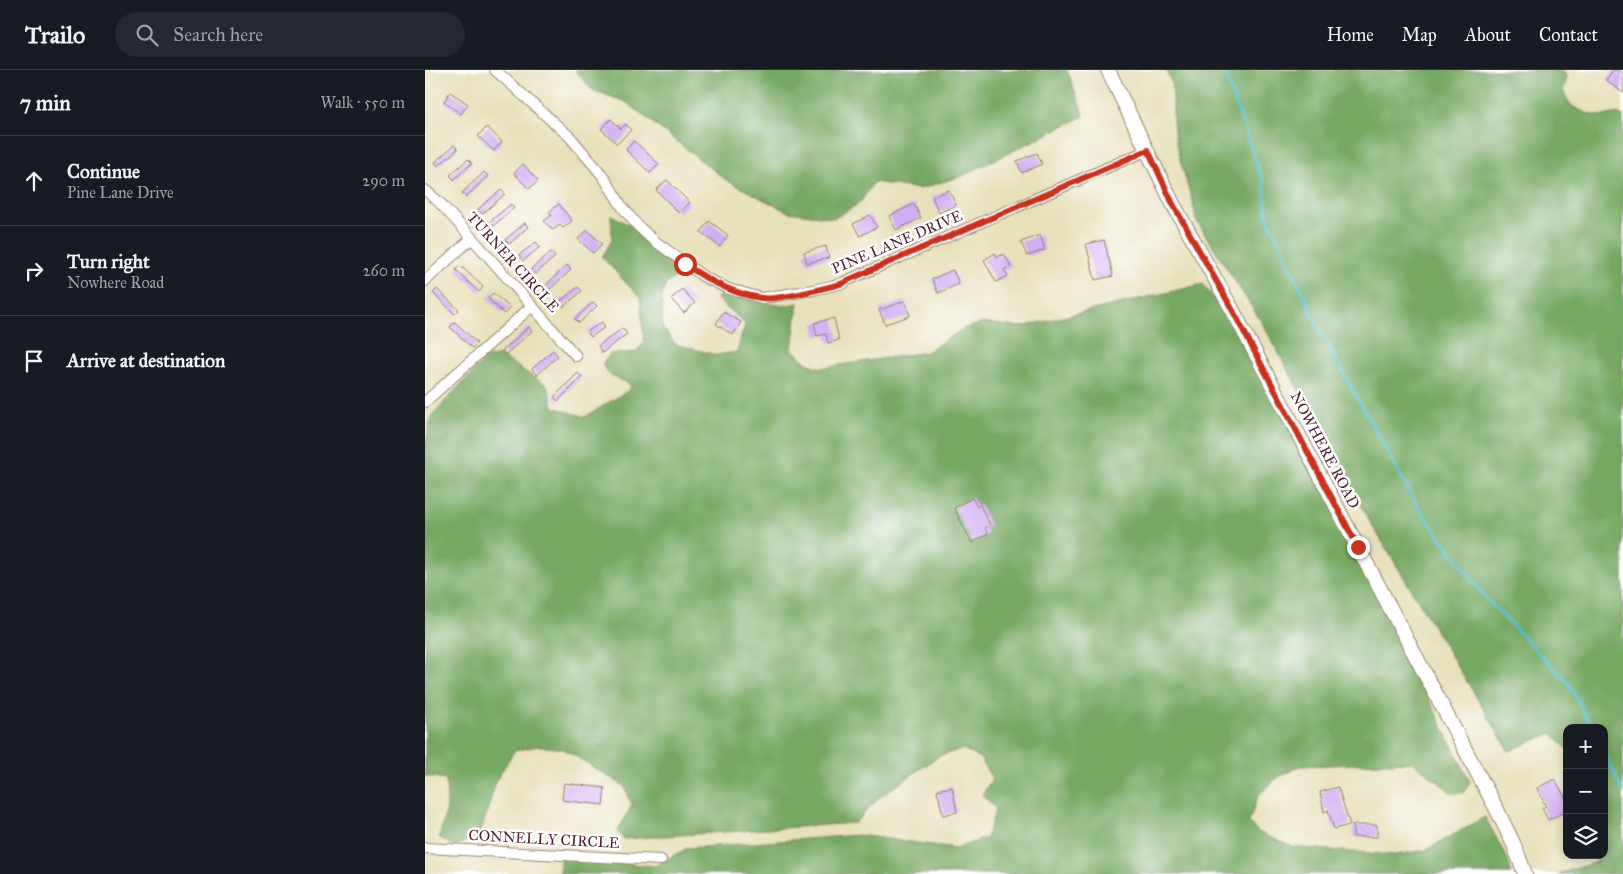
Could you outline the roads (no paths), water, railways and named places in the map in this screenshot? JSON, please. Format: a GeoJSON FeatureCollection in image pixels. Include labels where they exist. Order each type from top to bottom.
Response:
{"type":"FeatureCollection","features":[{"type":"Feature","properties":{"kind":"street","name":"PINE LANE DRIVE"},"geometry":{"type":"LineString","coordinates":[[495,70],[570,138],[603,176],[623,208],[652,239],[704,277],[729,289],[762,298],[844,283],[1148,150]]}},
{"type":"Feature","properties":{"kind":"street","name":"NOWHERE ROAD"},"geometry":{"type":"LineString","coordinates":[[1108,70],[1173,204],[1232,309],[1492,800],[1514,845],[1525,874]]}},
{"type":"Feature","properties":{"kind":"street","name":"TURNER CIRCLE"},"geometry":{"type":"LineString","coordinates":[[425,190],[439,202],[472,238],[576,356]]}},
{"type":"Feature","properties":{"kind":"street"},"geometry":{"type":"LineString","coordinates":[[425,281],[472,238]]}},
{"type":"Feature","properties":{"kind":"street"},"geometry":{"type":"LineString","coordinates":[[425,402],[532,306]]}},
{"type":"Feature","properties":{"kind":"street","name":"CONNELLY CIRCLE"},"geometry":{"type":"LineString","coordinates":[[425,848],[661,860]]}},
{"type":"Feature","properties":{"kind":"waterway"},"geometry":{"type":"LineString","coordinates":[[1224,70],[1264,184],[1267,216],[1321,332],[1418,507],[1484,596],[1570,685],[1590,724]]}},
{"type":"Feature","properties":{"kind":"waterway"},"geometry":{"type":"LineString","coordinates":[[1608,761],[1623,791]]}}]}
